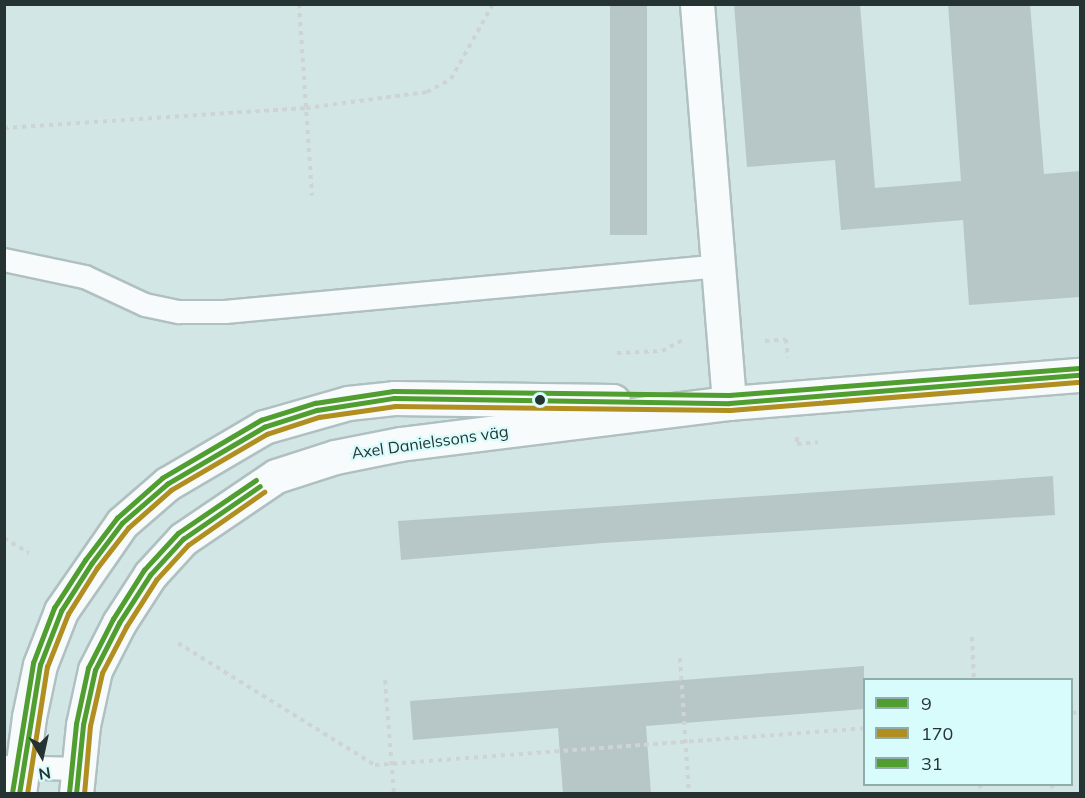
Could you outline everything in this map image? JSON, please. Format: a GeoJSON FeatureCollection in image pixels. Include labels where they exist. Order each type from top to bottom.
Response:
{"type":"FeatureCollection","features":[{"type":"Feature","properties":{"kind":"street"},"geometry":{"type":"LineString","coordinates":[[697,4],[729,403]]}},
{"type":"Feature","properties":{"kind":"street","name":"Axel Danielssons väg"},"geometry":{"type":"LineString","coordinates":[[77,781],[82,724],[95,670],[150,575],[183,539],[276,476],[335,457],[400,444],[729,403],[1080,375]]}},
{"type":"Feature","properties":{"kind":"street","name":"Axel Danielssons väg"},"geometry":{"type":"LineString","coordinates":[[15,776],[40,665],[62,610],[91,564],[122,523],[167,484],[264,427],[317,410],[394,398],[729,403]]}},
{"type":"Feature","properties":{"kind":"lane"},"geometry":{"type":"LineString","coordinates":[[4,260],[85,277],[145,305],[179,312],[225,312],[717,266]]}},
{"type":"Feature","properties":{"kind":"lane"},"geometry":{"type":"LineString","coordinates":[[15,776],[77,781]]}},
{"type":"Feature","properties":{"kind":"path"},"geometry":{"type":"LineString","coordinates":[[299,4],[312,196]]}},
{"type":"Feature","properties":{"kind":"path"},"geometry":{"type":"LineString","coordinates":[[4,128],[306,108],[428,92],[451,79],[493,4]]}},
{"type":"Feature","properties":{"kind":"path"},"geometry":{"type":"LineString","coordinates":[[617,353],[662,351],[674,346],[686,332]]}},
{"type":"Feature","properties":{"kind":"path"},"geometry":{"type":"LineString","coordinates":[[4,538],[29,553]]}},
{"type":"Feature","properties":{"kind":"path"},"geometry":{"type":"LineString","coordinates":[[972,637],[974,678]]}},
{"type":"Feature","properties":{"kind":"path"},"geometry":{"type":"LineString","coordinates":[[178,643],[375,765],[863,728]]}},
{"type":"Feature","properties":{"kind":"path"},"geometry":{"type":"LineString","coordinates":[[680,658],[689,794]]}},
{"type":"Feature","properties":{"kind":"path"},"geometry":{"type":"LineString","coordinates":[[385,680],[394,794]]}},
{"type":"Feature","properties":{"kind":"building"},"geometry":{"type":"Polygon","coordinates":[[[610,4],[647,4],[647,235],[610,235],[610,4]]]}},
{"type":"Feature","properties":{"kind":"building"},"geometry":{"type":"Polygon","coordinates":[[[734,4],[860,4],[875,188],[961,181],[948,4],[1030,4],[1044,174],[1080,171],[1080,297],[969,305],[963,220],[841,230],[835,160],[747,167],[734,4]]]}},
{"type":"Feature","properties":{"kind":"building"},"geometry":{"type":"Polygon","coordinates":[[[1053,476],[1055,515],[603,543],[401,560],[398,521],[1053,476]]]}},
{"type":"Feature","properties":{"kind":"building"},"geometry":{"type":"Polygon","coordinates":[[[864,666],[863,709],[646,726],[651,794],[563,794],[558,728],[413,740],[410,701],[864,666]]]}},
{"type":"Feature","properties":{"kind":"transit line","name":"31"},"geometry":{"type":"LineString","coordinates":[[12,793],[33,663],[54,608],[85,560],[117,518],[162,478],[261,420],[315,403],[393,391],[729,395],[1079,368]]}},
{"type":"Feature","properties":{"kind":"transit line","name":"9"},"geometry":{"type":"LineString","coordinates":[[19,794],[40,665],[61,611],[91,564],[122,523],[167,484],[264,427],[317,410],[394,398],[729,403],[1080,375]]}},
{"type":"Feature","properties":{"kind":"transit line","name":"170"},"geometry":{"type":"LineString","coordinates":[[27,794],[47,667],[68,614],[97,568],[128,528],[171,490],[267,434],[319,417],[395,406],[730,410],[1080,382]]}},
{"type":"Feature","properties":{"kind":"transit line","name":"31"},"geometry":{"type":"LineString","coordinates":[[69,793],[76,724],[88,668],[113,619],[144,570],[178,533],[256,480]]}},
{"type":"Feature","properties":{"kind":"transit line","name":"9"},"geometry":{"type":"LineString","coordinates":[[76,794],[83,725],[95,670],[119,623],[150,575],[183,539],[260,486]]}},
{"type":"Feature","properties":{"kind":"transit line","name":"170"},"geometry":{"type":"LineString","coordinates":[[84,794],[90,726],[102,673],[126,627],[156,580],[188,545],[264,492]]}}]}
